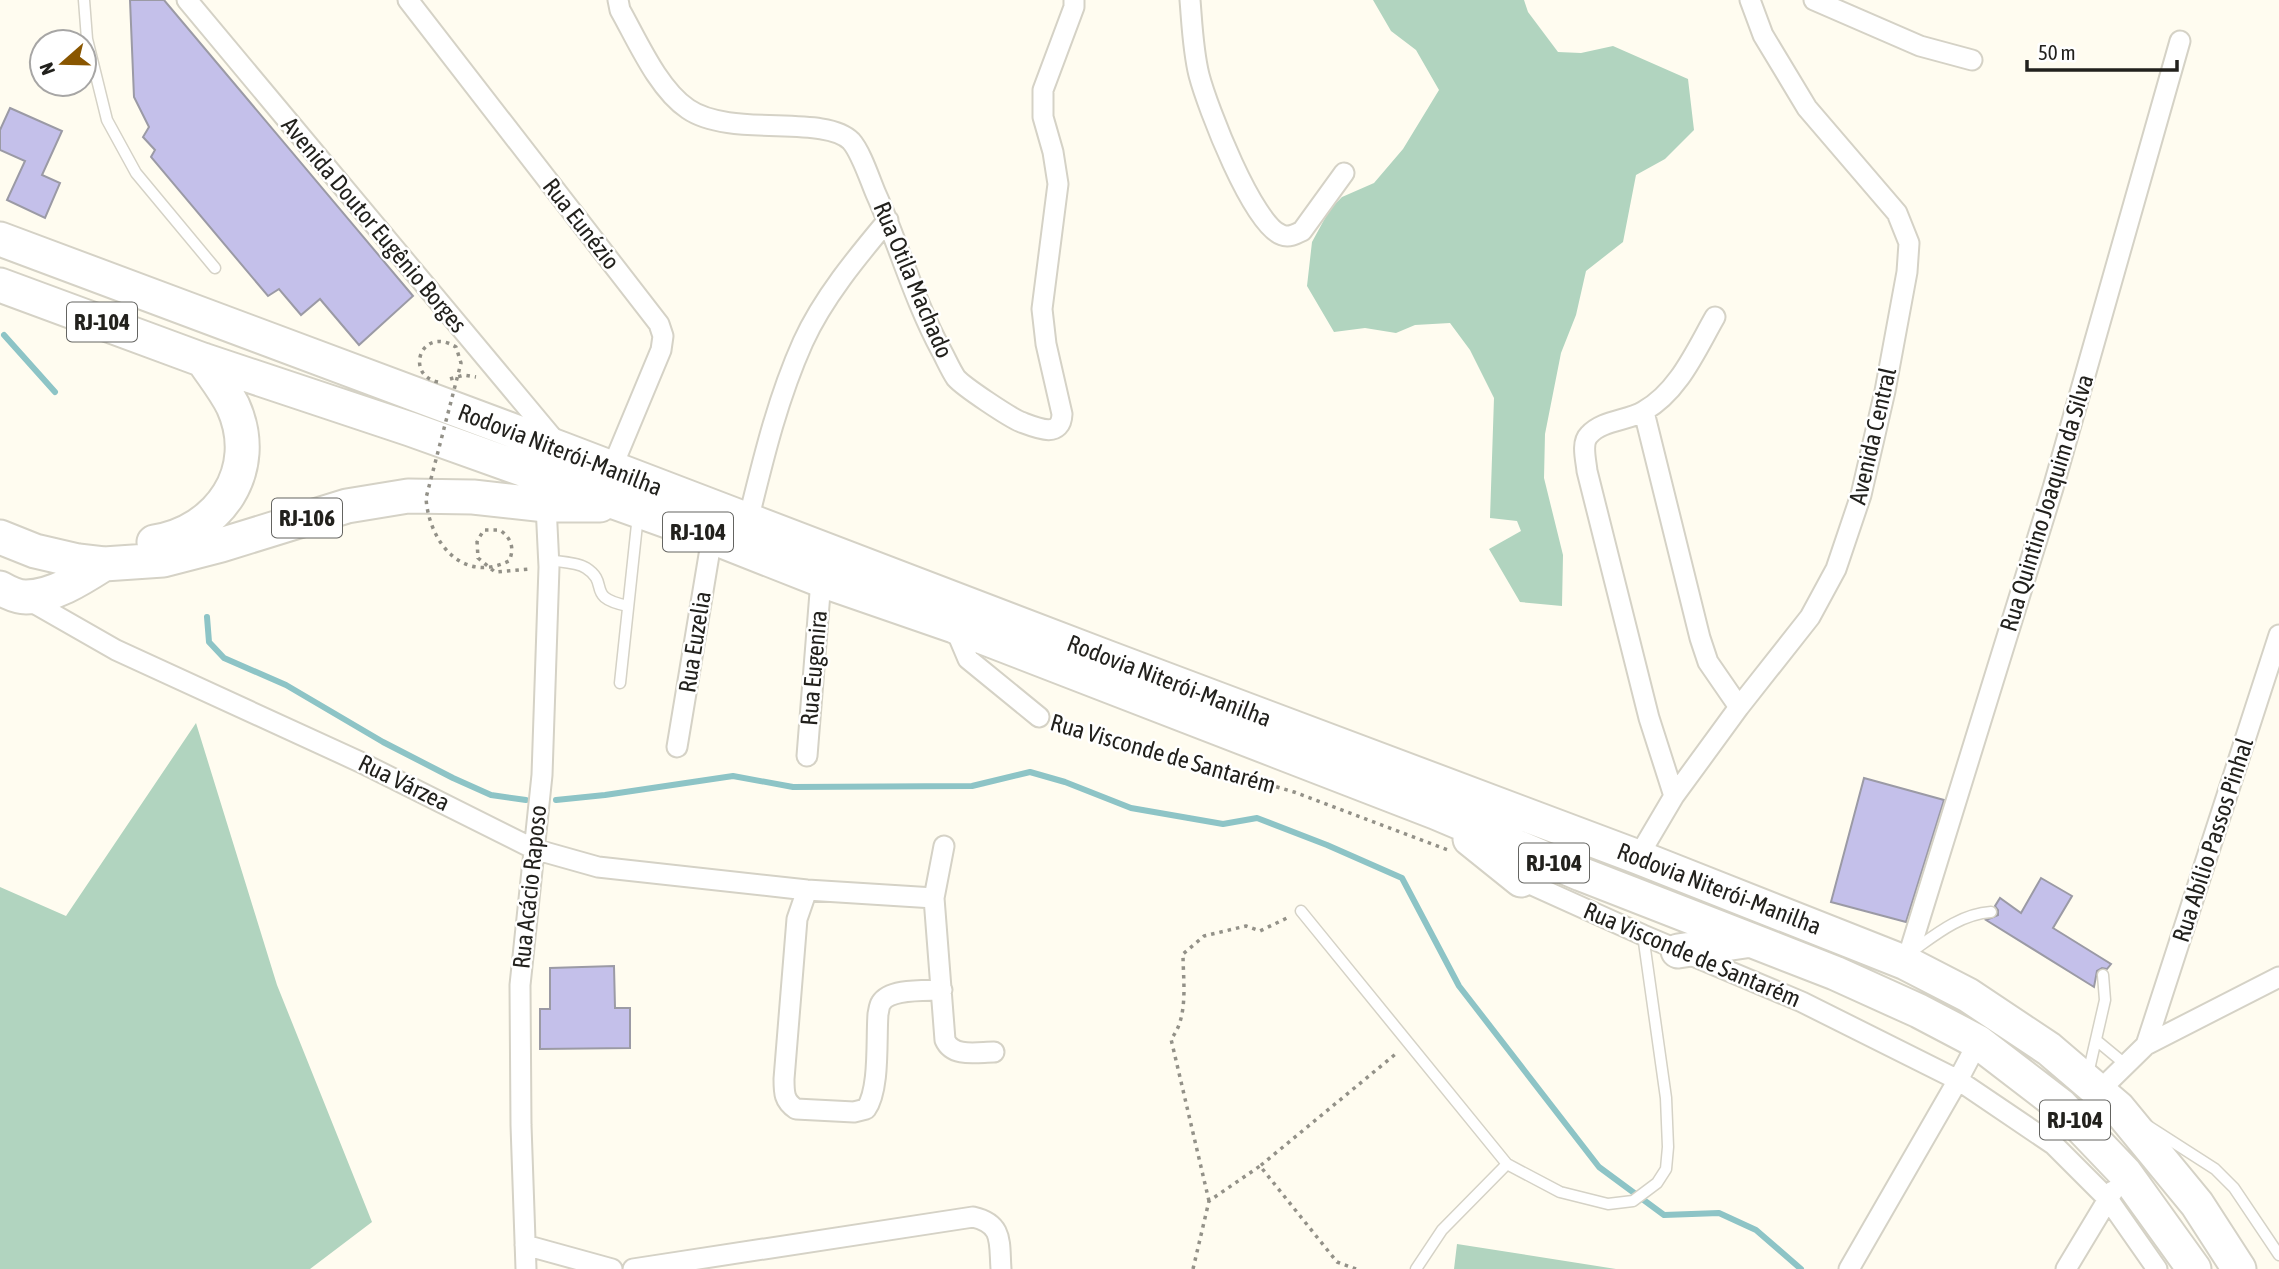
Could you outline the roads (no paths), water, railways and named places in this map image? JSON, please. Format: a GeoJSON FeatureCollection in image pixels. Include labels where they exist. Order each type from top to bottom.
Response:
{"type":"FeatureCollection","features":[{"type":"Feature","properties":{"kind":"highway"},"geometry":{"type":"LineString","coordinates":[[0,223],[72,266]]}},
{"type":"Feature","properties":{"kind":"highway","name":"Rodovia Niterói-Manilha"},"geometry":{"type":"LineString","coordinates":[[0,239],[1908,958],[2049,1049],[2101,1093],[2197,1204],[2239,1269]]}},
{"type":"Feature","properties":{"kind":"highway","name":"Rodovia Niterói-Manilha"},"geometry":{"type":"LineString","coordinates":[[0,285],[203,360],[410,429],[630,507],[821,580],[954,626],[1435,811],[1581,874],[1835,973],[1919,1011],[1978,1042],[2060,1105],[2116,1186],[2194,1269]]}},
{"type":"Feature","properties":{"kind":"highway"},"geometry":{"type":"LineString","coordinates":[[0,519],[47,541],[78,548],[108,549],[171,540],[195,529],[214,513],[229,495],[238,474],[242,451],[233,407],[203,360]]}},
{"type":"Feature","properties":{"kind":"highway","name":"RJ-106"},"geometry":{"type":"LineString","coordinates":[[0,537],[36,551],[104,564],[163,560],[347,506],[408,496],[473,498],[546,505],[630,507]]}},
{"type":"Feature","properties":{"kind":"highway"},"geometry":{"type":"LineString","coordinates":[[12,593],[43,594],[82,578],[104,564]]}},
{"type":"Feature","properties":{"kind":"highway"},"geometry":{"type":"LineString","coordinates":[[1435,811],[1521,880]]}},
{"type":"Feature","properties":{"kind":"highway"},"geometry":{"type":"LineString","coordinates":[[1678,951],[1748,940]]}},
{"type":"Feature","properties":{"kind":"street","name":"Avenida Doutor Eugênio Borges"},"geometry":{"type":"LineString","coordinates":[[187,0],[562,449]]}},
{"type":"Feature","properties":{"kind":"street","name":"Rua Eunézio"},"geometry":{"type":"LineString","coordinates":[[408,0],[659,324],[663,336],[661,350],[611,470]]}},
{"type":"Feature","properties":{"kind":"street","name":"Rua Otila Machado"},"geometry":{"type":"LineString","coordinates":[[618,0],[620,10],[659,80],[688,110],[730,125],[834,131],[851,141],[888,220],[924,317],[958,380],[1014,419],[1049,431],[1062,422],[1046,344],[1042,309],[1058,184],[1053,152],[1043,117],[1043,90],[1074,7],[1073,0]]}},
{"type":"Feature","properties":{"kind":"street"},"geometry":{"type":"LineString","coordinates":[[1190,0],[1199,74],[1215,123],[1236,169],[1261,215],[1272,228],[1282,236],[1294,236],[1303,231],[1344,173]]}},
{"type":"Feature","properties":{"kind":"street","name":"Avenida Central"},"geometry":{"type":"LineString","coordinates":[[1638,858],[1674,796],[1738,707],[1810,618],[1836,569],[1861,495],[1908,272],[1909,243],[1897,213],[1807,108],[1763,35],[1750,0]]}},
{"type":"Feature","properties":{"kind":"street"},"geometry":{"type":"LineString","coordinates":[[1814,0],[1920,46],[1972,60]]}},
{"type":"Feature","properties":{"kind":"street","name":"Rua Quintino Joaquim da Silva"},"geometry":{"type":"LineString","coordinates":[[1908,958],[2053,488],[2180,41]]}},
{"type":"Feature","properties":{"kind":"street"},"geometry":{"type":"LineString","coordinates":[[748,521],[773,418],[803,341],[846,271],[888,220]]}},
{"type":"Feature","properties":{"kind":"street"},"geometry":{"type":"LineString","coordinates":[[1674,796],[1649,718],[1587,471],[1585,446],[1588,436],[1598,429],[1644,412],[1665,396],[1681,377],[1715,317]]}},
{"type":"Feature","properties":{"kind":"street"},"geometry":{"type":"LineString","coordinates":[[1644,412],[1700,638],[1708,662],[1738,707]]}},
{"type":"Feature","properties":{"kind":"street","name":"Rua Acácio Raposo"},"geometry":{"type":"LineString","coordinates":[[526,1269],[520,985],[542,775],[548,563],[546,505]]}},
{"type":"Feature","properties":{"kind":"street","name":"Rua Euzelia"},"geometry":{"type":"LineString","coordinates":[[677,747],[712,537]]}},
{"type":"Feature","properties":{"kind":"street","name":"Rua Eugenira"},"geometry":{"type":"LineString","coordinates":[[807,756],[821,580]]}},
{"type":"Feature","properties":{"kind":"street","name":"Rua Várzea"},"geometry":{"type":"LineString","coordinates":[[12,593],[116,650],[360,762],[534,849],[598,867],[807,890],[934,898]]}},
{"type":"Feature","properties":{"kind":"street","name":"Rua Visconde de Santarém"},"geometry":{"type":"LineString","coordinates":[[954,626],[968,659],[1039,717]]}},
{"type":"Feature","properties":{"kind":"street","name":"Rua Abílio Passos Pinhal"},"geometry":{"type":"LineString","coordinates":[[2146,1045],[2279,635]]}},
{"type":"Feature","properties":{"kind":"street"},"geometry":{"type":"LineString","coordinates":[[944,846],[934,898],[946,1040],[949,1048],[955,1052],[994,1052]]}},
{"type":"Feature","properties":{"kind":"street","name":"Rua Visconde de Santarém"},"geometry":{"type":"LineString","coordinates":[[1521,880],[1678,951],[1802,1002],[1958,1080],[2116,1186],[2157,1269]]}},
{"type":"Feature","properties":{"kind":"street"},"geometry":{"type":"LineString","coordinates":[[807,890],[797,919],[784,1096],[789,1104],[796,1109],[854,1112],[866,1109],[874,1090],[878,1014],[881,1003],[888,996],[904,992],[942,990]]}},
{"type":"Feature","properties":{"kind":"street"},"geometry":{"type":"LineString","coordinates":[[2101,1093],[2124,1064],[2146,1045],[2279,977]]}},
{"type":"Feature","properties":{"kind":"street"},"geometry":{"type":"LineString","coordinates":[[1852,1264],[1978,1042]]}},
{"type":"Feature","properties":{"kind":"street"},"geometry":{"type":"LineString","coordinates":[[2066,1269],[2116,1186]]}},
{"type":"Feature","properties":{"kind":"street"},"geometry":{"type":"LineString","coordinates":[[633,1269],[973,1217],[986,1220],[995,1228],[999,1238],[1001,1269]]}},
{"type":"Feature","properties":{"kind":"street"},"geometry":{"type":"LineString","coordinates":[[525,1245],[612,1269]]}},
{"type":"Feature","properties":{"kind":"lane"},"geometry":{"type":"LineString","coordinates":[[84,0],[87,39],[107,120],[136,173],[215,268]]}},
{"type":"Feature","properties":{"kind":"lane"},"geometry":{"type":"LineString","coordinates":[[620,683],[628,606],[630,507]]}},
{"type":"Feature","properties":{"kind":"lane"},"geometry":{"type":"LineString","coordinates":[[548,563],[585,567],[596,578],[600,595],[609,602],[628,606]]}},
{"type":"Feature","properties":{"kind":"lane"},"geometry":{"type":"LineString","coordinates":[[1301,911],[1507,1164],[1560,1192],[1608,1204],[1633,1201],[1657,1183],[1666,1169],[1666,1098],[1643,935]]}},
{"type":"Feature","properties":{"kind":"lane"},"geometry":{"type":"LineString","coordinates":[[1908,958],[1947,927],[1977,913],[1991,912]]}},
{"type":"Feature","properties":{"kind":"lane"},"geometry":{"type":"LineString","coordinates":[[2103,975],[2105,1000],[2096,1040],[2101,1093],[2215,1169],[2234,1188],[2279,1255]]}},
{"type":"Feature","properties":{"kind":"lane"},"geometry":{"type":"LineString","coordinates":[[2096,1040],[2124,1064]]}},
{"type":"Feature","properties":{"kind":"lane"},"geometry":{"type":"LineString","coordinates":[[1416,1269],[1442,1230],[1507,1164]]}},
{"type":"Feature","properties":{"kind":"waterway"},"geometry":{"type":"LineString","coordinates":[[4,335],[55,392]]}},
{"type":"Feature","properties":{"kind":"waterway"},"geometry":{"type":"LineString","coordinates":[[207,617],[209,642],[224,658],[286,685],[383,742],[453,778],[491,795],[526,800]]}},
{"type":"Feature","properties":{"kind":"waterway"},"geometry":{"type":"LineString","coordinates":[[556,800],[733,776],[793,787],[972,786],[1030,772],[1065,782],[1131,808],[1223,824],[1257,818],[1402,878],[1459,986],[1599,1167],[1664,1215],[1719,1213],[1756,1230],[1801,1269]]}}]}
